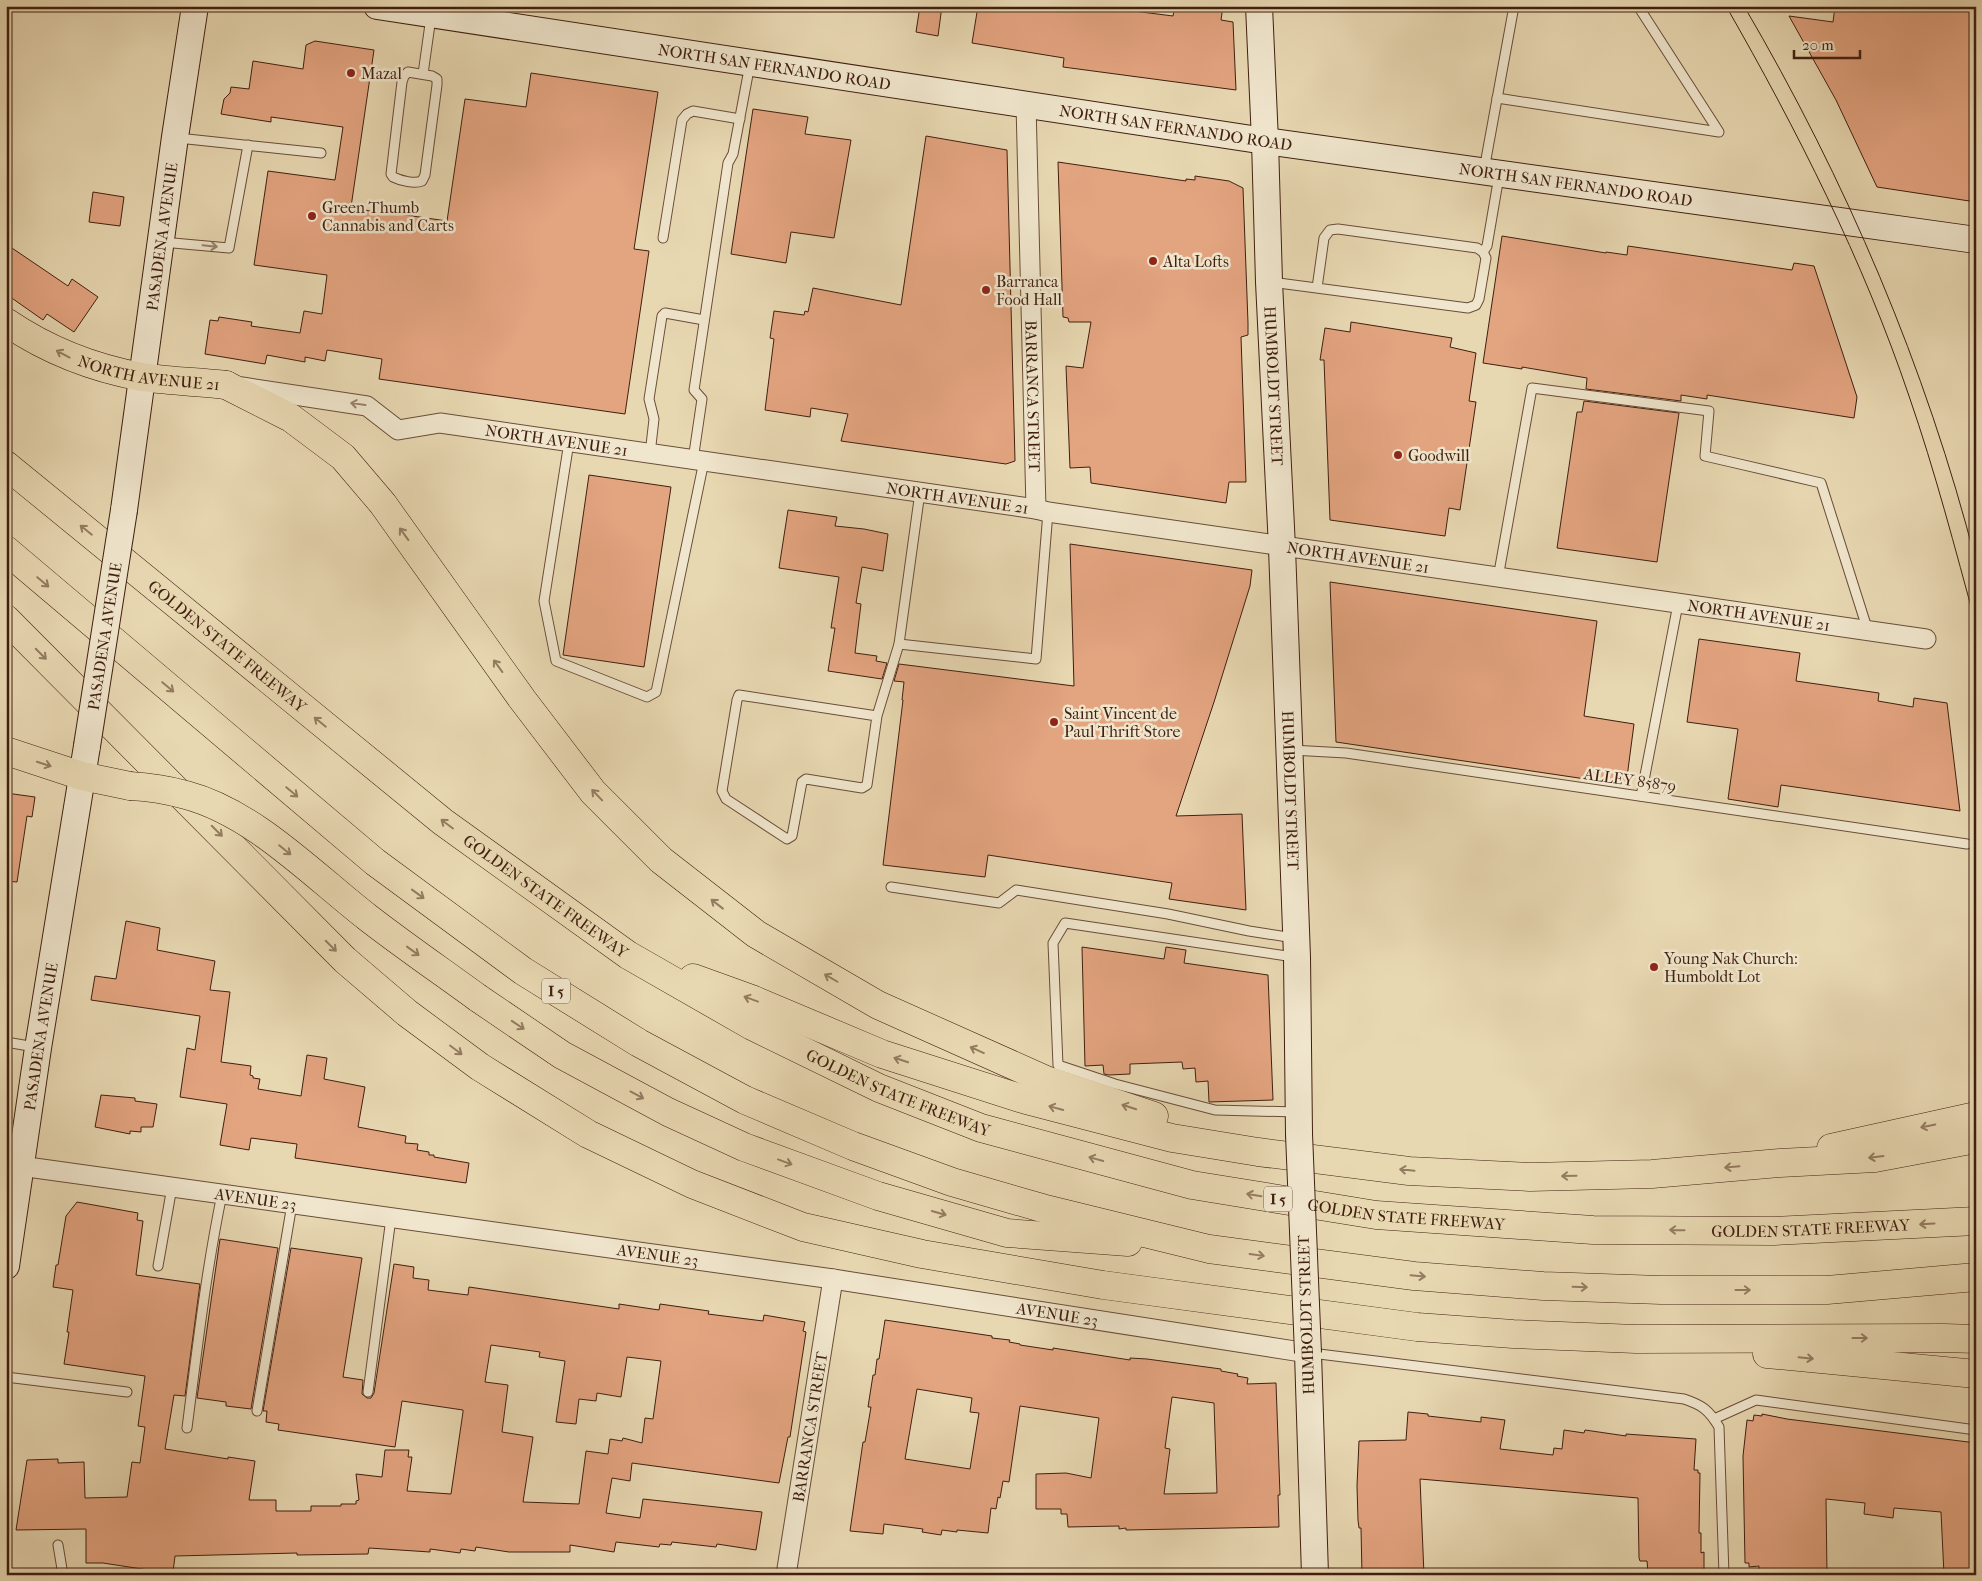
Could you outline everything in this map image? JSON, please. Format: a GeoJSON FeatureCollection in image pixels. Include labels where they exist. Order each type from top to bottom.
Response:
{"type":"FeatureCollection","features":[{"type":"Feature","properties":{"kind":"main road","name":"PASADENA AVENUE"},"geometry":{"type":"LineString","coordinates":[[6,1266],[13,1165],[38,1048],[124,510],[195,6]]}},
{"type":"Feature","properties":{"kind":"main road","name":"NORTH SAN FERNANDO ROAD"},"geometry":{"type":"LineString","coordinates":[[378,6],[1265,141],[1976,240]]}},
{"type":"Feature","properties":{"kind":"main road","name":"HUMBOLDT STREET"},"geometry":{"type":"LineString","coordinates":[[1259,6],[1290,750],[1297,948],[1299,1123],[1315,1575]]}},
{"type":"Feature","properties":{"kind":"main road","name":"NORTH AVENUE 21"},"geometry":{"type":"LineString","coordinates":[[6,322],[72,359],[143,377],[226,385]]}},
{"type":"Feature","properties":{"kind":"main road"},"geometry":{"type":"LineString","coordinates":[[226,385],[291,418],[343,457],[383,504],[522,699],[593,792],[661,860],[756,934],[878,1005],[1046,1080],[1258,1152]]}},
{"type":"Feature","properties":{"kind":"main road","name":"GOLDEN STATE FREEWAY"},"geometry":{"type":"LineString","coordinates":[[6,465],[443,822],[628,955],[752,1026],[879,1088],[981,1128],[1192,1185],[1376,1215],[1593,1230],[1774,1231],[1976,1221]]}},
{"type":"Feature","properties":{"kind":"main road","name":"I 5"},"geometry":{"type":"LineString","coordinates":[[6,550],[375,862],[523,971],[639,1043],[745,1100],[853,1146],[934,1175],[1042,1208],[1209,1249],[1414,1276],[1563,1287],[1661,1290],[1827,1290],[1976,1277]]}},
{"type":"Feature","properties":{"kind":"main road"},"geometry":{"type":"LineString","coordinates":[[6,619],[345,960],[407,1013],[480,1067],[588,1134],[692,1184],[803,1227],[922,1254],[1103,1285],[1417,1327],[1513,1334],[1636,1339],[1944,1338],[1976,1340]]}},
{"type":"Feature","properties":{"kind":"main road"},"geometry":{"type":"LineString","coordinates":[[6,751],[82,776],[187,795],[222,809],[266,835],[367,918],[478,998],[562,1055],[668,1112],[744,1147],[878,1196],[1006,1233],[1209,1249]]}},
{"type":"Feature","properties":{"kind":"main road"},"geometry":{"type":"LineString","coordinates":[[628,955],[754,1000],[882,1054],[1026,1100],[1172,1138],[1258,1152],[1409,1170],[1530,1177],[1652,1174],[1780,1163],[1876,1158],[1976,1139]]}},
{"type":"Feature","properties":{"kind":"main road"},"geometry":{"type":"LineString","coordinates":[[1780,1163],[1845,1144],[1976,1116]]}},
{"type":"Feature","properties":{"kind":"main road"},"geometry":{"type":"LineString","coordinates":[[1636,1339],[1841,1362],[1976,1374]]}},
{"type":"Feature","properties":{"kind":"street","name":"BARRANCA STREET"},"geometry":{"type":"LineString","coordinates":[[1026,104],[1042,511]]}},
{"type":"Feature","properties":{"kind":"street","name":"NORTH AVENUE 21"},"geometry":{"type":"LineString","coordinates":[[226,385],[367,406],[398,430],[440,423],[920,492],[1282,548],[1926,639]]}},
{"type":"Feature","properties":{"kind":"street","name":"AVENUE 23"},"geometry":{"type":"LineString","coordinates":[[13,1165],[833,1279],[1308,1353]]}},
{"type":"Feature","properties":{"kind":"street","name":"BARRANCA STREET"},"geometry":{"type":"LineString","coordinates":[[786,1575],[833,1279]]}},
{"type":"Feature","properties":{"kind":"lane"},"geometry":{"type":"LineString","coordinates":[[1483,252],[1487,246],[1497,98],[1514,6]]}},
{"type":"Feature","properties":{"kind":"lane"},"geometry":{"type":"LineString","coordinates":[[1497,98],[1718,132],[1638,6]]}},
{"type":"Feature","properties":{"kind":"lane"},"geometry":{"type":"LineString","coordinates":[[423,74],[431,15]]}},
{"type":"Feature","properties":{"kind":"lane"},"geometry":{"type":"LineString","coordinates":[[569,442],[544,601],[556,662],[647,697],[656,692],[699,461],[702,399],[694,390],[728,163],[733,154],[750,64]]}},
{"type":"Feature","properties":{"kind":"lane"},"geometry":{"type":"LineString","coordinates":[[408,72],[423,74],[437,79],[438,86],[425,174],[422,181],[418,182],[397,179],[392,174],[402,82],[408,72]]}},
{"type":"Feature","properties":{"kind":"lane"},"geometry":{"type":"LineString","coordinates":[[663,238],[682,120],[693,111],[740,119]]}},
{"type":"Feature","properties":{"kind":"lane"},"geometry":{"type":"LineString","coordinates":[[175,138],[321,153]]}},
{"type":"Feature","properties":{"kind":"lane"},"geometry":{"type":"LineString","coordinates":[[162,242],[229,248],[248,145]]}},
{"type":"Feature","properties":{"kind":"lane"},"geometry":{"type":"LineString","coordinates":[[1269,282],[1468,308],[1476,304],[1479,299],[1486,258],[1483,252],[1477,248],[1338,229],[1330,230],[1324,238],[1317,288]]}},
{"type":"Feature","properties":{"kind":"lane"},"geometry":{"type":"LineString","coordinates":[[650,454],[654,419],[649,399],[662,316],[665,313],[704,320]]}},
{"type":"Feature","properties":{"kind":"lane"},"geometry":{"type":"LineString","coordinates":[[1498,578],[1532,388],[1709,411],[1705,456],[1821,483],[1868,631]]}},
{"type":"Feature","properties":{"kind":"lane"},"geometry":{"type":"LineString","coordinates":[[876,716],[739,695],[722,791],[726,799],[779,834],[790,838],[804,780],[865,787],[876,716],[900,644],[920,492]]}},
{"type":"Feature","properties":{"kind":"lane"},"geometry":{"type":"LineString","coordinates":[[900,644],[1036,659],[1042,511]]}},
{"type":"Feature","properties":{"kind":"lane"},"geometry":{"type":"LineString","coordinates":[[1641,796],[1678,604]]}},
{"type":"Feature","properties":{"kind":"lane","name":"ALLEY 85879"},"geometry":{"type":"LineString","coordinates":[[1290,750],[1346,753],[1967,844]]}},
{"type":"Feature","properties":{"kind":"lane"},"geometry":{"type":"LineString","coordinates":[[891,887],[999,903],[1016,890],[1168,914],[1249,931],[1297,948]]}},
{"type":"Feature","properties":{"kind":"lane"},"geometry":{"type":"LineString","coordinates":[[1297,948],[1065,923],[1053,943],[1058,1065],[1115,1084],[1215,1110],[1299,1123]]}},
{"type":"Feature","properties":{"kind":"lane"},"geometry":{"type":"LineString","coordinates":[[6,1042],[38,1048]]}},
{"type":"Feature","properties":{"kind":"lane"},"geometry":{"type":"LineString","coordinates":[[158,1266],[172,1187]]}},
{"type":"Feature","properties":{"kind":"lane"},"geometry":{"type":"LineString","coordinates":[[188,1428],[195,1361],[222,1194]]}},
{"type":"Feature","properties":{"kind":"lane"},"geometry":{"type":"LineString","coordinates":[[257,1411],[292,1204]]}},
{"type":"Feature","properties":{"kind":"lane"},"geometry":{"type":"LineString","coordinates":[[368,1392],[391,1218]]}},
{"type":"Feature","properties":{"kind":"lane"},"geometry":{"type":"LineString","coordinates":[[1308,1353],[1684,1399],[1698,1404],[1712,1414],[1719,1427],[1724,1575]]}},
{"type":"Feature","properties":{"kind":"lane"},"geometry":{"type":"LineString","coordinates":[[6,1378],[126,1392]]}},
{"type":"Feature","properties":{"kind":"lane"},"geometry":{"type":"LineString","coordinates":[[1714,1419],[1756,1400],[1976,1430]]}},
{"type":"Feature","properties":{"kind":"lane"},"geometry":{"type":"LineString","coordinates":[[58,1545],[63,1575]]}},
{"type":"Feature","properties":{"kind":"building"},"geometry":{"type":"Polygon","coordinates":[[[920,6],[942,6],[938,36],[916,32],[920,6]]]}},
{"type":"Feature","properties":{"kind":"building"},"geometry":{"type":"Polygon","coordinates":[[[978,6],[1094,6],[1173,16],[1175,6],[1223,6],[1221,20],[1233,22],[1236,90],[1063,67],[1064,58],[972,43],[978,6]]]}},
{"type":"Feature","properties":{"kind":"building"},"geometry":{"type":"Polygon","coordinates":[[[1835,6],[1976,6],[1976,202],[1877,187],[1836,100],[1789,16],[1833,22],[1835,6]]]}},
{"type":"Feature","properties":{"kind":"building"},"geometry":{"type":"Polygon","coordinates":[[[315,41],[374,50],[351,207],[384,214],[385,212],[447,221],[465,99],[526,107],[531,73],[658,92],[634,249],[649,251],[625,414],[379,379],[382,359],[327,350],[325,361],[305,357],[305,362],[267,355],[265,364],[205,354],[210,320],[218,321],[219,317],[252,322],[251,326],[300,333],[304,311],[322,314],[327,275],[254,265],[268,171],[335,180],[343,127],[271,117],[271,122],[221,114],[224,99],[230,93],[231,87],[249,89],[253,61],[303,69],[306,45],[315,41]]]}},
{"type":"Feature","properties":{"kind":"building"},"geometry":{"type":"Polygon","coordinates":[[[753,109],[808,117],[805,134],[851,140],[834,238],[791,232],[786,263],[731,254],[753,109]]]}},
{"type":"Feature","properties":{"kind":"building"},"geometry":{"type":"Polygon","coordinates":[[[926,136],[1007,150],[1015,461],[1006,464],[841,441],[848,414],[811,408],[810,417],[765,410],[774,339],[770,338],[774,311],[804,315],[805,311],[808,312],[813,288],[901,305],[926,136]]]}},
{"type":"Feature","properties":{"kind":"building"},"geometry":{"type":"Polygon","coordinates":[[[1058,162],[1186,181],[1186,179],[1195,180],[1195,176],[1229,181],[1243,188],[1248,323],[1248,335],[1241,337],[1246,482],[1229,482],[1226,503],[1091,483],[1090,467],[1070,468],[1066,366],[1083,368],[1091,322],[1069,322],[1068,318],[1063,317],[1058,162]]]}},
{"type":"Feature","properties":{"kind":"building"},"geometry":{"type":"Polygon","coordinates":[[[93,192],[124,197],[120,226],[89,222],[93,192]]]}},
{"type":"Feature","properties":{"kind":"building"},"geometry":{"type":"Polygon","coordinates":[[[1502,236],[1606,253],[1627,255],[1628,246],[1792,270],[1794,263],[1814,266],[1857,397],[1854,418],[1707,395],[1707,399],[1681,395],[1681,401],[1586,389],[1587,378],[1522,367],[1522,369],[1483,363],[1502,236]]]}},
{"type":"Feature","properties":{"kind":"building"},"geometry":{"type":"Polygon","coordinates":[[[6,244],[68,286],[72,279],[98,297],[74,332],[47,314],[43,320],[6,294],[6,244]]]}},
{"type":"Feature","properties":{"kind":"building","name":"Goodwill"},"geometry":{"type":"Polygon","coordinates":[[[1351,322],[1452,338],[1450,347],[1476,353],[1469,401],[1476,402],[1460,510],[1449,508],[1445,536],[1330,520],[1324,360],[1320,360],[1325,328],[1350,332],[1351,322]]]}},
{"type":"Feature","properties":{"kind":"building"},"geometry":{"type":"Polygon","coordinates":[[[1584,401],[1679,413],[1657,562],[1557,548],[1577,412],[1582,412],[1584,401]]]}},
{"type":"Feature","properties":{"kind":"building"},"geometry":{"type":"Polygon","coordinates":[[[589,475],[671,487],[644,667],[563,655],[589,475]]]}},
{"type":"Feature","properties":{"kind":"building"},"geometry":{"type":"Polygon","coordinates":[[[788,510],[837,517],[835,526],[888,534],[883,571],[862,567],[856,603],[861,604],[855,653],[877,656],[876,661],[887,663],[882,679],[828,671],[835,628],[831,628],[839,577],[779,568],[788,510]]]}},
{"type":"Feature","properties":{"kind":"building"},"geometry":{"type":"Polygon","coordinates":[[[1070,544],[1252,570],[1250,586],[1176,816],[1242,814],[1246,910],[1169,899],[1172,883],[988,855],[985,877],[883,865],[903,700],[904,682],[894,681],[899,664],[1074,686],[1070,544]]]}},
{"type":"Feature","properties":{"kind":"building"},"geometry":{"type":"Polygon","coordinates":[[[1330,582],[1597,621],[1584,716],[1634,724],[1626,785],[1336,742],[1330,582]]]}},
{"type":"Feature","properties":{"kind":"building"},"geometry":{"type":"Polygon","coordinates":[[[1699,639],[1800,653],[1796,681],[1879,693],[1878,701],[1913,707],[1914,698],[1947,703],[1960,811],[1781,785],[1778,807],[1728,799],[1738,729],[1687,722],[1699,639]]]}},
{"type":"Feature","properties":{"kind":"building"},"geometry":{"type":"Polygon","coordinates":[[[6,793],[35,797],[32,817],[27,816],[17,882],[6,881],[6,793]]]}},
{"type":"Feature","properties":{"kind":"building"},"geometry":{"type":"Polygon","coordinates":[[[126,921],[160,928],[157,950],[215,961],[210,990],[230,992],[221,1062],[251,1066],[250,1075],[253,1078],[260,1079],[258,1089],[301,1096],[307,1055],[327,1058],[324,1079],[365,1087],[358,1127],[406,1136],[405,1143],[418,1144],[417,1150],[429,1152],[429,1155],[434,1155],[434,1157],[469,1163],[466,1183],[295,1158],[297,1144],[251,1138],[249,1150],[220,1145],[227,1104],[180,1097],[187,1048],[195,1050],[200,1016],[91,1000],[95,976],[116,979],[126,921]]]}},
{"type":"Feature","properties":{"kind":"building"},"geometry":{"type":"Polygon","coordinates":[[[1082,947],[1164,959],[1166,947],[1186,950],[1184,963],[1268,975],[1273,1100],[1209,1102],[1208,1081],[1196,1082],[1195,1068],[1183,1069],[1182,1062],[1130,1064],[1130,1074],[1109,1075],[1104,1074],[1103,1065],[1085,1066],[1082,947]]]}},
{"type":"Feature","properties":{"kind":"building"},"geometry":{"type":"Polygon","coordinates":[[[101,1095],[135,1098],[135,1101],[157,1104],[153,1127],[141,1127],[141,1132],[130,1131],[130,1134],[95,1127],[101,1095]]]}},
{"type":"Feature","properties":{"kind":"building"},"geometry":{"type":"Polygon","coordinates":[[[77,1202],[138,1213],[137,1220],[143,1221],[136,1275],[200,1284],[185,1396],[174,1395],[165,1449],[228,1459],[228,1457],[255,1461],[249,1500],[276,1500],[276,1511],[311,1511],[311,1506],[356,1504],[356,1501],[359,1500],[356,1474],[382,1477],[385,1450],[409,1450],[408,1457],[412,1457],[407,1491],[451,1494],[463,1412],[463,1410],[402,1401],[395,1447],[278,1430],[279,1424],[266,1422],[267,1411],[263,1411],[291,1248],[362,1258],[343,1377],[363,1380],[362,1394],[367,1398],[371,1398],[374,1393],[394,1264],[414,1267],[413,1278],[429,1280],[428,1290],[468,1295],[469,1287],[619,1309],[619,1304],[659,1310],[660,1304],[709,1311],[708,1314],[763,1321],[764,1315],[805,1322],[803,1331],[806,1332],[790,1437],[788,1437],[779,1483],[632,1463],[630,1481],[612,1478],[606,1513],[640,1518],[643,1499],[762,1512],[756,1550],[717,1544],[716,1547],[672,1542],[671,1545],[660,1544],[659,1547],[616,1542],[614,1552],[570,1545],[570,1552],[509,1552],[476,1547],[475,1551],[461,1549],[460,1553],[430,1549],[430,1552],[369,1548],[368,1554],[297,1555],[297,1553],[175,1556],[173,1572],[168,1571],[168,1573],[103,1563],[86,1563],[86,1529],[16,1530],[27,1460],[58,1459],[58,1463],[84,1462],[85,1498],[127,1497],[132,1462],[140,1463],[145,1427],[138,1426],[145,1376],[64,1364],[73,1290],[53,1287],[66,1216],[77,1202]],[[491,1345],[485,1382],[508,1385],[502,1432],[533,1437],[523,1502],[579,1504],[586,1451],[608,1454],[610,1439],[622,1441],[623,1438],[642,1443],[645,1418],[653,1419],[661,1361],[627,1357],[621,1397],[597,1393],[596,1401],[579,1399],[576,1424],[556,1422],[565,1361],[539,1357],[540,1352],[491,1345]]]}},
{"type":"Feature","properties":{"kind":"building"},"geometry":{"type":"Polygon","coordinates":[[[220,1239],[278,1248],[251,1409],[226,1406],[226,1402],[197,1398],[220,1239]]]}},
{"type":"Feature","properties":{"kind":"building"},"geometry":{"type":"Polygon","coordinates":[[[885,1320],[992,1336],[992,1338],[1010,1340],[1009,1342],[1020,1345],[1053,1350],[1053,1348],[1130,1360],[1130,1358],[1147,1359],[1221,1369],[1221,1371],[1248,1378],[1247,1384],[1276,1383],[1280,1495],[1278,1495],[1279,1527],[1126,1530],[1126,1528],[1119,1529],[1119,1526],[1068,1527],[1067,1514],[1061,1514],[1061,1509],[1036,1509],[1036,1474],[1066,1473],[1091,1478],[1099,1418],[1020,1406],[1009,1482],[1003,1481],[996,1509],[991,1508],[988,1533],[942,1530],[941,1535],[922,1532],[923,1529],[884,1524],[883,1534],[850,1531],[863,1442],[865,1442],[871,1407],[868,1407],[873,1375],[875,1375],[877,1359],[879,1359],[885,1320]],[[917,1389],[905,1459],[970,1469],[979,1413],[970,1412],[972,1398],[917,1389]],[[1172,1397],[1165,1448],[1170,1449],[1164,1494],[1217,1493],[1214,1403],[1172,1397]]]}},
{"type":"Feature","properties":{"kind":"building"},"geometry":{"type":"Polygon","coordinates":[[[1408,1412],[1481,1422],[1481,1417],[1505,1420],[1500,1449],[1553,1455],[1554,1448],[1562,1449],[1564,1430],[1584,1433],[1585,1430],[1626,1436],[1626,1434],[1696,1439],[1694,1470],[1698,1470],[1698,1473],[1700,1473],[1699,1533],[1701,1533],[1701,1553],[1704,1552],[1704,1571],[1686,1571],[1686,1575],[1655,1575],[1655,1572],[1648,1572],[1647,1561],[1640,1561],[1639,1558],[1638,1498],[1420,1479],[1424,1575],[1362,1575],[1361,1528],[1359,1528],[1358,1520],[1357,1486],[1359,1441],[1406,1440],[1408,1412]]]}},
{"type":"Feature","properties":{"kind":"building"},"geometry":{"type":"Polygon","coordinates":[[[1762,1414],[1787,1419],[1976,1443],[1976,1575],[1944,1575],[1941,1512],[1894,1508],[1893,1518],[1864,1514],[1865,1503],[1826,1499],[1827,1575],[1759,1575],[1759,1566],[1749,1567],[1749,1563],[1745,1563],[1743,1456],[1747,1420],[1753,1421],[1754,1415],[1762,1416],[1762,1414]]]}},
{"type":"Feature","properties":{"kind":"tram line"},"geometry":{"type":"LineString","coordinates":[[1726,6],[1803,148],[1827,196],[1871,295],[1891,345],[1918,424],[1976,625]]}},
{"type":"Feature","properties":{"kind":"tram line"},"geometry":{"type":"LineString","coordinates":[[1744,6],[1816,139],[1880,276],[1908,346],[1933,417],[1956,489],[1976,562]]}},
{"type":"Feature","properties":{"kind":"place","name":"Mazal"},"geometry":{"type":"Point","coordinates":[351,73]}},
{"type":"Feature","properties":{"kind":"place","name":"Green Thumb Cannabis and Carts"},"geometry":{"type":"Point","coordinates":[312,216]}},
{"type":"Feature","properties":{"kind":"place","name":"Alta Lofts"},"geometry":{"type":"Point","coordinates":[1153,261]}},
{"type":"Feature","properties":{"kind":"place","name":"Barranca Food Hall"},"geometry":{"type":"Point","coordinates":[986,290]}},
{"type":"Feature","properties":{"kind":"place","name":"Goodwill"},"geometry":{"type":"Point","coordinates":[1398,455]}},
{"type":"Feature","properties":{"kind":"place","name":"Saint Vincent de Paul Thrift Store"},"geometry":{"type":"Point","coordinates":[1054,722]}},
{"type":"Feature","properties":{"kind":"place","name":"Young Nak Church: Humboldt Lot"},"geometry":{"type":"Point","coordinates":[1654,967]}}]}
